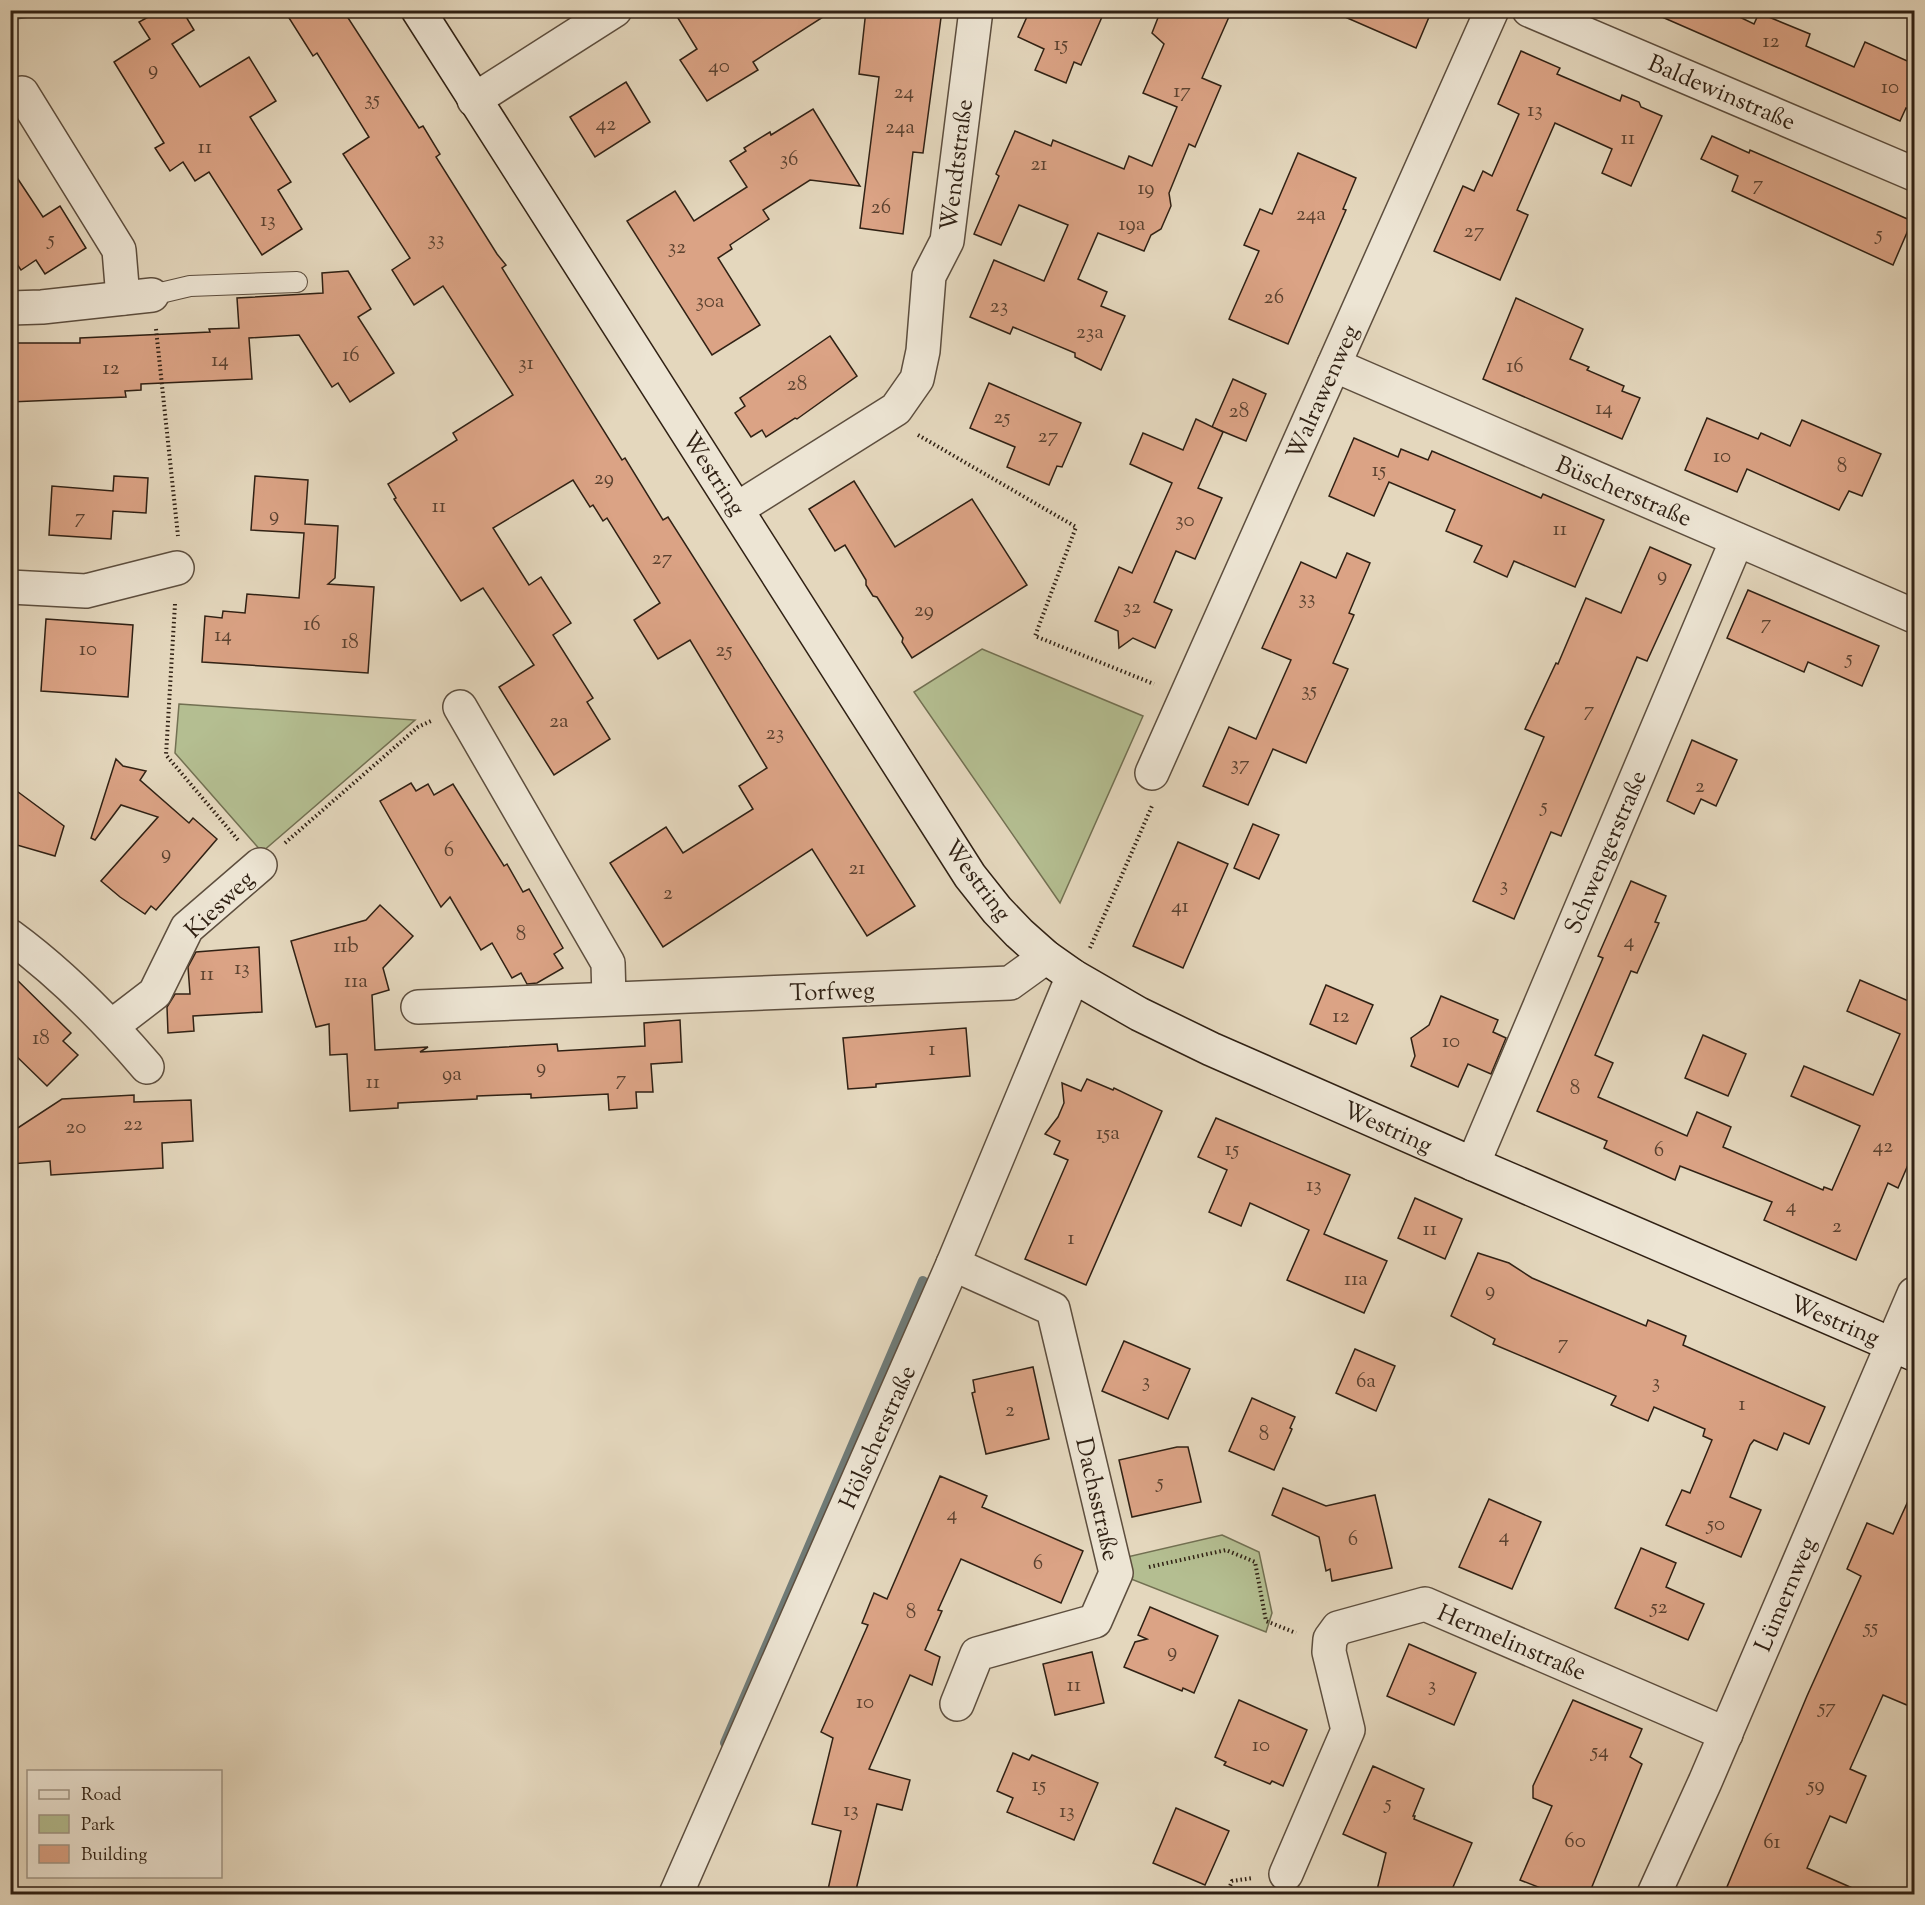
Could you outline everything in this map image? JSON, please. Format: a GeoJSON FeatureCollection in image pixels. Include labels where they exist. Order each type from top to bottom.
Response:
{"type":"FeatureCollection","features":[{"type":"Feature","properties":{"kind":"street","name":"Westring"},"geometry":{"type":"LineString","coordinates":[[418,10],[970,876],[1019,933],[1046,957],[1073,976],[1140,1014],[1211,1049],[1903,1349]]}},
{"type":"Feature","properties":{"kind":"street"},"geometry":{"type":"LineString","coordinates":[[474,99],[615,10]]}},
{"type":"Feature","properties":{"kind":"street","name":"Wendtstraße"},"geometry":{"type":"LineString","coordinates":[[737,509],[896,409],[917,380],[923,351],[929,276],[947,241],[976,10]]}},
{"type":"Feature","properties":{"kind":"street","name":"Walrawenweg"},"geometry":{"type":"LineString","coordinates":[[1152,773],[1492,10]]}},
{"type":"Feature","properties":{"kind":"street","name":"Baldewinstraße"},"geometry":{"type":"LineString","coordinates":[[1529,10],[1914,174]]}},
{"type":"Feature","properties":{"kind":"street"},"geometry":{"type":"LineString","coordinates":[[10,308],[138,297],[119,250],[22,93]]}},
{"type":"Feature","properties":{"kind":"street","name":"Büscherstraße"},"geometry":{"type":"LineString","coordinates":[[1334,365],[1914,616]]}},
{"type":"Feature","properties":{"kind":"street","name":"Schwengerstraße"},"geometry":{"type":"LineString","coordinates":[[1473,1164],[1737,540]]}},
{"type":"Feature","properties":{"kind":"street"},"geometry":{"type":"LineString","coordinates":[[10,587],[86,591],[177,568]]}},
{"type":"Feature","properties":{"kind":"street"},"geometry":{"type":"LineString","coordinates":[[460,707],[608,963],[609,998]]}},
{"type":"Feature","properties":{"kind":"street","name":"Kiesweg"},"geometry":{"type":"LineString","coordinates":[[112,1026],[155,993],[187,928],[260,865]]}},
{"type":"Feature","properties":{"kind":"street"},"geometry":{"type":"LineString","coordinates":[[12,939],[50,967],[112,1026],[147,1067]]}},
{"type":"Feature","properties":{"kind":"street","name":"Torfweg"},"geometry":{"type":"LineString","coordinates":[[418,1007],[1010,983],[1046,957]]}},
{"type":"Feature","properties":{"kind":"street","name":"Hölscherstraße"},"geometry":{"type":"LineString","coordinates":[[676,1894],[953,1264],[1073,976]]}},
{"type":"Feature","properties":{"kind":"street","name":"Dachsstraße"},"geometry":{"type":"LineString","coordinates":[[953,1264],[1053,1309],[1116,1573],[1095,1621],[977,1654],[957,1704]]}},
{"type":"Feature","properties":{"kind":"street","name":"Lümernweg"},"geometry":{"type":"LineString","coordinates":[[1654,1894],[1903,1349],[1914,1294]]}},
{"type":"Feature","properties":{"kind":"street","name":"Hermelinstraße"},"geometry":{"type":"LineString","coordinates":[[1286,1874],[1348,1730],[1329,1652],[1330,1639],[1338,1628],[1425,1604],[1726,1734]]}},
{"type":"Feature","properties":{"kind":"lane"},"geometry":{"type":"LineString","coordinates":[[138,297],[190,286],[297,282]]}},
{"type":"Feature","properties":{"kind":"path"},"geometry":{"type":"LineString","coordinates":[[138,297],[178,530],[166,755],[260,865],[418,727],[460,707]]}},
{"type":"Feature","properties":{"kind":"path"},"geometry":{"type":"LineString","coordinates":[[896,409],[918,435],[1076,527],[1035,636],[1185,697]]}},
{"type":"Feature","properties":{"kind":"path"},"geometry":{"type":"LineString","coordinates":[[1073,976],[1094,942],[1155,798],[1152,773]]}},
{"type":"Feature","properties":{"kind":"path"},"geometry":{"type":"LineString","coordinates":[[1116,1573],[1226,1550],[1255,1562],[1266,1621],[1297,1633],[1298,1642]]}},
{"type":"Feature","properties":{"kind":"green space"},"geometry":{"type":"Polygon","coordinates":[[[982,649],[1143,716],[1060,903],[914,692],[982,649]]]}},
{"type":"Feature","properties":{"kind":"green space"},"geometry":{"type":"Polygon","coordinates":[[[179,704],[415,720],[262,852],[175,753],[179,704]]]}},
{"type":"Feature","properties":{"kind":"green space"},"geometry":{"type":"Polygon","coordinates":[[[1222,1535],[1259,1552],[1272,1613],[1266,1632],[1131,1579],[1127,1557],[1222,1535]]]}},
{"type":"Feature","properties":{"kind":"water"},"geometry":{"type":"Polygon","coordinates":[[[11,10],[66,11],[11,20],[11,10]]]}},
{"type":"Feature","properties":{"kind":"building"},"geometry":{"type":"Polygon","coordinates":[[[161,10],[182,10],[194,30],[172,44],[200,87],[249,57],[276,101],[250,117],[291,182],[278,190],[302,229],[262,255],[209,172],[195,181],[183,162],[170,171],[155,148],[164,143],[114,62],[150,39],[139,22],[161,10]]]}},
{"type":"Feature","properties":{"kind":"building"},"geometry":{"type":"Polygon","coordinates":[[[284,10],[343,10],[419,128],[423,126],[440,154],[436,157],[506,265],[502,268],[622,460],[625,458],[663,520],[668,517],[915,906],[867,936],[812,849],[663,947],[610,863],[666,827],[683,853],[753,809],[739,786],[767,768],[690,640],[658,659],[634,620],[660,603],[607,518],[603,521],[593,505],[590,507],[573,480],[493,528],[529,585],[541,577],[571,623],[553,635],[593,698],[587,702],[610,739],[554,775],[499,687],[534,665],[483,588],[461,601],[394,499],[396,498],[388,484],[457,440],[453,433],[513,395],[443,286],[414,305],[392,270],[410,258],[343,154],[369,137],[317,53],[313,56],[284,10]]]}},
{"type":"Feature","properties":{"kind":"building"},"geometry":{"type":"Polygon","coordinates":[[[673,10],[834,10],[753,62],[758,70],[707,101],[680,60],[697,49],[673,10]]]}},
{"type":"Feature","properties":{"kind":"building"},"geometry":{"type":"Polygon","coordinates":[[[866,10],[942,10],[923,153],[913,152],[903,234],[860,228],[879,77],[859,74],[866,10]]]}},
{"type":"Feature","properties":{"kind":"building"},"geometry":{"type":"Polygon","coordinates":[[[1030,10],[1105,10],[1081,65],[1074,62],[1066,83],[1035,70],[1044,49],[1018,37],[1030,10]]]}},
{"type":"Feature","properties":{"kind":"building"},"geometry":{"type":"Polygon","coordinates":[[[1161,10],[1232,10],[1202,78],[1221,86],[1195,147],[1189,144],[1169,193],[1171,206],[1161,229],[1151,235],[1144,251],[1098,233],[1078,279],[1107,292],[1101,306],[1125,316],[1101,370],[1075,357],[1075,353],[1013,327],[1010,334],[970,317],[994,260],[1044,281],[1068,225],[1019,205],[1001,245],[974,234],[1015,131],[1051,146],[1053,140],[1124,169],[1129,156],[1152,166],[1177,107],[1143,93],[1164,44],[1152,33],[1161,10]]]}},
{"type":"Feature","properties":{"kind":"building"},"geometry":{"type":"Polygon","coordinates":[[[1329,10],[1432,10],[1416,48],[1329,10]]]}},
{"type":"Feature","properties":{"kind":"building"},"geometry":{"type":"Polygon","coordinates":[[[1646,10],[1725,10],[1754,24],[1759,13],[1810,34],[1806,46],[1854,67],[1865,42],[1914,64],[1914,112],[1906,108],[1900,121],[1646,10]]]}},
{"type":"Feature","properties":{"kind":"building"},"geometry":{"type":"Polygon","coordinates":[[[1521,51],[1560,68],[1557,74],[1620,101],[1622,95],[1662,116],[1631,186],[1602,173],[1612,149],[1555,123],[1517,210],[1528,215],[1500,280],[1434,251],[1463,186],[1474,191],[1483,171],[1492,176],[1519,114],[1498,104],[1521,51]]]}},
{"type":"Feature","properties":{"kind":"building"},"geometry":{"type":"Polygon","coordinates":[[[626,82],[650,122],[595,157],[570,117],[626,82]]]}},
{"type":"Feature","properties":{"kind":"building"},"geometry":{"type":"Polygon","coordinates":[[[813,109],[860,186],[810,180],[763,210],[769,219],[730,245],[732,249],[718,258],[760,325],[712,355],[627,221],[675,191],[694,221],[747,187],[730,161],[746,151],[744,148],[770,132],[771,135],[813,109]]]}},
{"type":"Feature","properties":{"kind":"building"},"geometry":{"type":"Polygon","coordinates":[[[1712,136],[1749,153],[1750,150],[1912,221],[1893,265],[1732,191],[1738,176],[1701,159],[1712,136]]]}},
{"type":"Feature","properties":{"kind":"building"},"geometry":{"type":"Polygon","coordinates":[[[1298,153],[1356,178],[1343,209],[1346,210],[1288,344],[1229,319],[1259,251],[1244,245],[1260,209],[1272,214],[1298,153]]]}},
{"type":"Feature","properties":{"kind":"building"},"geometry":{"type":"Polygon","coordinates":[[[10,167],[43,217],[60,206],[86,248],[45,274],[36,260],[21,270],[10,254],[10,167]]]}},
{"type":"Feature","properties":{"kind":"building"},"geometry":{"type":"Polygon","coordinates":[[[348,271],[371,309],[358,317],[394,373],[350,402],[338,383],[332,387],[299,335],[249,338],[252,379],[141,384],[141,390],[125,391],[126,397],[10,402],[10,343],[80,343],[80,338],[210,332],[209,329],[239,328],[237,298],[323,293],[322,273],[348,271]]]}},
{"type":"Feature","properties":{"kind":"building"},"geometry":{"type":"Polygon","coordinates":[[[1516,298],[1583,329],[1570,359],[1589,367],[1587,370],[1624,386],[1622,391],[1640,398],[1622,439],[1483,379],[1516,298]]]}},
{"type":"Feature","properties":{"kind":"building"},"geometry":{"type":"Polygon","coordinates":[[[830,336],[857,376],[797,419],[795,418],[766,437],[762,430],[751,437],[735,413],[745,406],[740,398],[830,336]]]}},
{"type":"Feature","properties":{"kind":"building"},"geometry":{"type":"Polygon","coordinates":[[[1233,379],[1266,394],[1246,441],[1212,427],[1233,379]]]}},
{"type":"Feature","properties":{"kind":"building"},"geometry":{"type":"Polygon","coordinates":[[[989,383],[1081,423],[1062,467],[1057,466],[1049,485],[1007,467],[1015,447],[970,428],[989,383]]]}},
{"type":"Feature","properties":{"kind":"building"},"geometry":{"type":"Polygon","coordinates":[[[1707,418],[1758,439],[1761,433],[1790,446],[1802,420],[1881,454],[1862,496],[1849,491],[1839,510],[1747,469],[1737,492],[1685,470],[1707,418]]]}},
{"type":"Feature","properties":{"kind":"building"},"geometry":{"type":"Polygon","coordinates":[[[1196,419],[1223,432],[1198,488],[1222,498],[1195,559],[1176,551],[1154,602],[1172,610],[1155,648],[1133,638],[1119,648],[1118,631],[1095,621],[1119,567],[1132,573],[1172,483],[1130,464],[1143,433],[1183,450],[1196,419]]]}},
{"type":"Feature","properties":{"kind":"building"},"geometry":{"type":"Polygon","coordinates":[[[1354,438],[1398,457],[1401,449],[1428,460],[1432,451],[1541,498],[1543,494],[1604,520],[1575,587],[1514,561],[1507,577],[1474,562],[1482,546],[1446,531],[1455,510],[1389,482],[1374,516],[1329,496],[1354,438]]]}},
{"type":"Feature","properties":{"kind":"building"},"geometry":{"type":"Polygon","coordinates":[[[114,476],[148,478],[146,513],[113,511],[111,539],[49,535],[52,486],[113,491],[114,476]]]}},
{"type":"Feature","properties":{"kind":"building"},"geometry":{"type":"Polygon","coordinates":[[[255,476],[308,480],[305,524],[338,526],[335,578],[328,584],[374,587],[368,673],[202,662],[205,616],[222,618],[223,611],[245,613],[247,594],[299,598],[304,533],[251,530],[255,476]]]}},
{"type":"Feature","properties":{"kind":"building"},"geometry":{"type":"Polygon","coordinates":[[[854,481],[895,547],[972,499],[1027,585],[912,658],[902,642],[903,638],[877,597],[873,596],[866,585],[866,580],[845,545],[835,551],[809,509],[854,481]]]}},
{"type":"Feature","properties":{"kind":"building"},"geometry":{"type":"Polygon","coordinates":[[[1650,547],[1691,565],[1647,661],[1637,657],[1561,836],[1551,832],[1514,919],[1473,901],[1544,737],[1525,729],[1556,663],[1558,664],[1586,598],[1621,613],[1650,547]]]}},
{"type":"Feature","properties":{"kind":"building"},"geometry":{"type":"Polygon","coordinates":[[[1347,553],[1370,563],[1349,613],[1354,615],[1333,663],[1348,669],[1306,763],[1273,749],[1248,805],[1203,786],[1229,727],[1256,739],[1291,660],[1262,648],[1301,562],[1336,578],[1347,553]]]}},
{"type":"Feature","properties":{"kind":"building"},"geometry":{"type":"Polygon","coordinates":[[[1748,590],[1879,646],[1862,686],[1808,662],[1804,672],[1727,638],[1748,590]]]}},
{"type":"Feature","properties":{"kind":"building"},"geometry":{"type":"Polygon","coordinates":[[[46,619],[133,625],[128,697],[41,691],[46,619]]]}},
{"type":"Feature","properties":{"kind":"building"},"geometry":{"type":"Polygon","coordinates":[[[1692,740],[1737,760],[1716,806],[1701,799],[1694,814],[1667,801],[1692,740]]]}},
{"type":"Feature","properties":{"kind":"building"},"geometry":{"type":"Polygon","coordinates":[[[116,759],[123,766],[146,771],[140,780],[189,823],[193,818],[217,839],[156,910],[151,906],[145,914],[101,881],[158,817],[121,805],[95,840],[91,838],[116,759]]]}},
{"type":"Feature","properties":{"kind":"building"},"geometry":{"type":"Polygon","coordinates":[[[411,783],[416,791],[428,784],[434,795],[453,784],[504,866],[507,864],[523,892],[529,889],[563,948],[554,954],[563,968],[537,983],[527,984],[521,973],[512,978],[492,943],[481,950],[450,897],[441,907],[380,801],[411,783]]]}},
{"type":"Feature","properties":{"kind":"building"},"geometry":{"type":"Polygon","coordinates":[[[10,786],[64,826],[55,856],[10,843],[10,786]]]}},
{"type":"Feature","properties":{"kind":"building"},"geometry":{"type":"Polygon","coordinates":[[[1253,824],[1279,835],[1259,879],[1234,868],[1253,824]]]}},
{"type":"Feature","properties":{"kind":"building"},"geometry":{"type":"Polygon","coordinates":[[[1178,842],[1228,864],[1183,968],[1133,946],[1178,842]]]}},
{"type":"Feature","properties":{"kind":"building"},"geometry":{"type":"Polygon","coordinates":[[[1631,881],[1666,896],[1655,922],[1659,923],[1637,973],[1631,971],[1595,1055],[1613,1063],[1598,1097],[1687,1136],[1697,1112],[1731,1127],[1723,1147],[1823,1190],[1824,1187],[1832,1190],[1860,1126],[1791,1096],[1804,1066],[1873,1095],[1900,1034],[1847,1011],[1860,980],[1913,1003],[1914,1000],[1914,1151],[1898,1188],[1888,1183],[1856,1260],[1764,1220],[1772,1202],[1680,1166],[1675,1180],[1604,1148],[1607,1141],[1537,1111],[1603,958],[1598,956],[1631,881]]]}},
{"type":"Feature","properties":{"kind":"building"},"geometry":{"type":"Polygon","coordinates":[[[380,905],[413,936],[383,968],[389,990],[372,995],[375,1050],[428,1047],[420,1052],[557,1044],[558,1051],[645,1046],[644,1023],[680,1020],[682,1062],[651,1064],[653,1092],[636,1092],[637,1108],[609,1110],[608,1094],[531,1098],[531,1094],[398,1103],[398,1108],[350,1111],[347,1054],[330,1055],[329,1024],[316,1027],[291,941],[366,920],[380,905]]]}},
{"type":"Feature","properties":{"kind":"building"},"geometry":{"type":"Polygon","coordinates":[[[259,947],[262,1012],[193,1016],[194,1031],[168,1033],[167,1007],[175,994],[190,994],[188,967],[196,952],[259,947]]]}},
{"type":"Feature","properties":{"kind":"building"},"geometry":{"type":"Polygon","coordinates":[[[10,973],[71,1033],[63,1041],[78,1055],[47,1086],[10,1050],[10,973]]]}},
{"type":"Feature","properties":{"kind":"building"},"geometry":{"type":"Polygon","coordinates":[[[1326,985],[1373,1005],[1356,1044],[1310,1024],[1326,985]]]}},
{"type":"Feature","properties":{"kind":"building"},"geometry":{"type":"Polygon","coordinates":[[[1441,996],[1498,1020],[1493,1032],[1506,1038],[1491,1074],[1468,1064],[1458,1087],[1411,1066],[1415,1056],[1411,1038],[1429,1025],[1441,996]]]}},
{"type":"Feature","properties":{"kind":"building"},"geometry":{"type":"Polygon","coordinates":[[[966,1028],[970,1076],[876,1084],[876,1087],[848,1089],[843,1038],[966,1028]]]}},
{"type":"Feature","properties":{"kind":"building"},"geometry":{"type":"Polygon","coordinates":[[[1703,1035],[1746,1054],[1728,1096],[1685,1078],[1703,1035]]]}},
{"type":"Feature","properties":{"kind":"building"},"geometry":{"type":"Polygon","coordinates":[[[1087,1079],[1113,1090],[1114,1088],[1162,1111],[1086,1285],[1025,1259],[1068,1160],[1054,1154],[1060,1141],[1045,1134],[1058,1117],[1064,1103],[1062,1083],[1081,1091],[1087,1079]]]}},
{"type":"Feature","properties":{"kind":"building"},"geometry":{"type":"Polygon","coordinates":[[[134,1095],[134,1102],[191,1100],[193,1141],[162,1143],[163,1168],[51,1175],[50,1161],[10,1164],[10,1133],[62,1099],[134,1095]]]}},
{"type":"Feature","properties":{"kind":"building"},"geometry":{"type":"Polygon","coordinates":[[[1216,1118],[1350,1175],[1324,1234],[1387,1261],[1364,1313],[1287,1280],[1309,1230],[1250,1203],[1241,1226],[1209,1212],[1227,1170],[1198,1157],[1216,1118]]]}},
{"type":"Feature","properties":{"kind":"building"},"geometry":{"type":"Polygon","coordinates":[[[1415,1198],[1462,1219],[1445,1259],[1398,1238],[1415,1198]]]}},
{"type":"Feature","properties":{"kind":"building"},"geometry":{"type":"Polygon","coordinates":[[[1478,1253],[1509,1263],[1532,1278],[1646,1326],[1648,1320],[1686,1336],[1683,1345],[1825,1407],[1809,1444],[1784,1433],[1777,1450],[1754,1440],[1750,1445],[1730,1497],[1761,1510],[1741,1557],[1666,1525],[1682,1490],[1690,1493],[1712,1440],[1703,1436],[1705,1429],[1654,1407],[1648,1421],[1611,1405],[1616,1396],[1493,1344],[1495,1339],[1451,1316],[1478,1253]]]}},
{"type":"Feature","properties":{"kind":"building"},"geometry":{"type":"Polygon","coordinates":[[[1124,1341],[1190,1369],[1168,1419],[1102,1391],[1124,1341]]]}},
{"type":"Feature","properties":{"kind":"building"},"geometry":{"type":"Polygon","coordinates":[[[1355,1349],[1395,1366],[1376,1411],[1336,1393],[1355,1349]]]}},
{"type":"Feature","properties":{"kind":"building"},"geometry":{"type":"Polygon","coordinates":[[[1033,1367],[1049,1439],[986,1454],[972,1393],[975,1392],[973,1380],[1033,1367]]]}},
{"type":"Feature","properties":{"kind":"building"},"geometry":{"type":"Polygon","coordinates":[[[1252,1398],[1295,1417],[1274,1470],[1229,1451],[1252,1398]]]}},
{"type":"Feature","properties":{"kind":"building"},"geometry":{"type":"Polygon","coordinates":[[[1177,1447],[1188,1447],[1201,1502],[1132,1517],[1119,1460],[1177,1447]]]}},
{"type":"Feature","properties":{"kind":"building"},"geometry":{"type":"Polygon","coordinates":[[[940,1476],[987,1496],[982,1507],[1083,1551],[1061,1603],[961,1559],[938,1610],[942,1611],[925,1650],[940,1657],[932,1685],[910,1675],[869,1769],[910,1780],[902,1810],[877,1804],[855,1894],[827,1894],[841,1831],[812,1824],[833,1738],[821,1732],[868,1625],[862,1623],[874,1593],[887,1599],[940,1476]]]}},
{"type":"Feature","properties":{"kind":"building"},"geometry":{"type":"Polygon","coordinates":[[[1283,1488],[1326,1506],[1375,1495],[1392,1568],[1332,1581],[1330,1569],[1326,1571],[1319,1537],[1272,1515],[1283,1488]]]}},
{"type":"Feature","properties":{"kind":"building"},"geometry":{"type":"Polygon","coordinates":[[[1914,1488],[1914,1708],[1883,1695],[1850,1769],[1866,1776],[1846,1823],[1830,1816],[1807,1868],[1866,1894],[1724,1894],[1807,1696],[1861,1576],[1847,1569],[1867,1523],[1893,1534],[1914,1488]]]}},
{"type":"Feature","properties":{"kind":"building"},"geometry":{"type":"Polygon","coordinates":[[[1489,1499],[1541,1522],[1512,1589],[1459,1567],[1489,1499]]]}},
{"type":"Feature","properties":{"kind":"building"},"geometry":{"type":"Polygon","coordinates":[[[1641,1548],[1676,1563],[1666,1587],[1704,1604],[1688,1640],[1615,1608],[1641,1548]]]}},
{"type":"Feature","properties":{"kind":"building"},"geometry":{"type":"Polygon","coordinates":[[[1150,1607],[1218,1636],[1194,1693],[1183,1688],[1182,1691],[1124,1667],[1135,1642],[1147,1639],[1138,1635],[1150,1607]]]}},
{"type":"Feature","properties":{"kind":"building"},"geometry":{"type":"Polygon","coordinates":[[[1409,1644],[1476,1673],[1454,1725],[1387,1696],[1409,1644]]]}},
{"type":"Feature","properties":{"kind":"building"},"geometry":{"type":"Polygon","coordinates":[[[1092,1652],[1104,1703],[1055,1715],[1043,1664],[1092,1652]]]}},
{"type":"Feature","properties":{"kind":"building"},"geometry":{"type":"Polygon","coordinates":[[[1239,1700],[1307,1730],[1283,1786],[1272,1781],[1270,1784],[1224,1765],[1226,1762],[1215,1757],[1239,1700]]]}},
{"type":"Feature","properties":{"kind":"building"},"geometry":{"type":"Polygon","coordinates":[[[1573,1700],[1642,1729],[1630,1757],[1642,1764],[1589,1894],[1556,1894],[1520,1880],[1552,1806],[1533,1798],[1533,1786],[1573,1700]]]}},
{"type":"Feature","properties":{"kind":"building"},"geometry":{"type":"Polygon","coordinates":[[[1013,1753],[1029,1760],[1032,1755],[1098,1783],[1074,1840],[1007,1812],[1013,1798],[997,1791],[1013,1753]]]}},
{"type":"Feature","properties":{"kind":"building"},"geometry":{"type":"Polygon","coordinates":[[[1373,1766],[1424,1789],[1413,1816],[1415,1816],[1414,1819],[1472,1843],[1450,1894],[1376,1894],[1386,1853],[1343,1834],[1373,1766]]]}},
{"type":"Feature","properties":{"kind":"building"},"geometry":{"type":"Polygon","coordinates":[[[1176,1808],[1229,1831],[1205,1885],[1153,1863],[1176,1808]]]}},
{"type":"Feature","properties":{"kind":"waterway"},"geometry":{"type":"LineString","coordinates":[[725,1743],[923,1281]]}}]}
